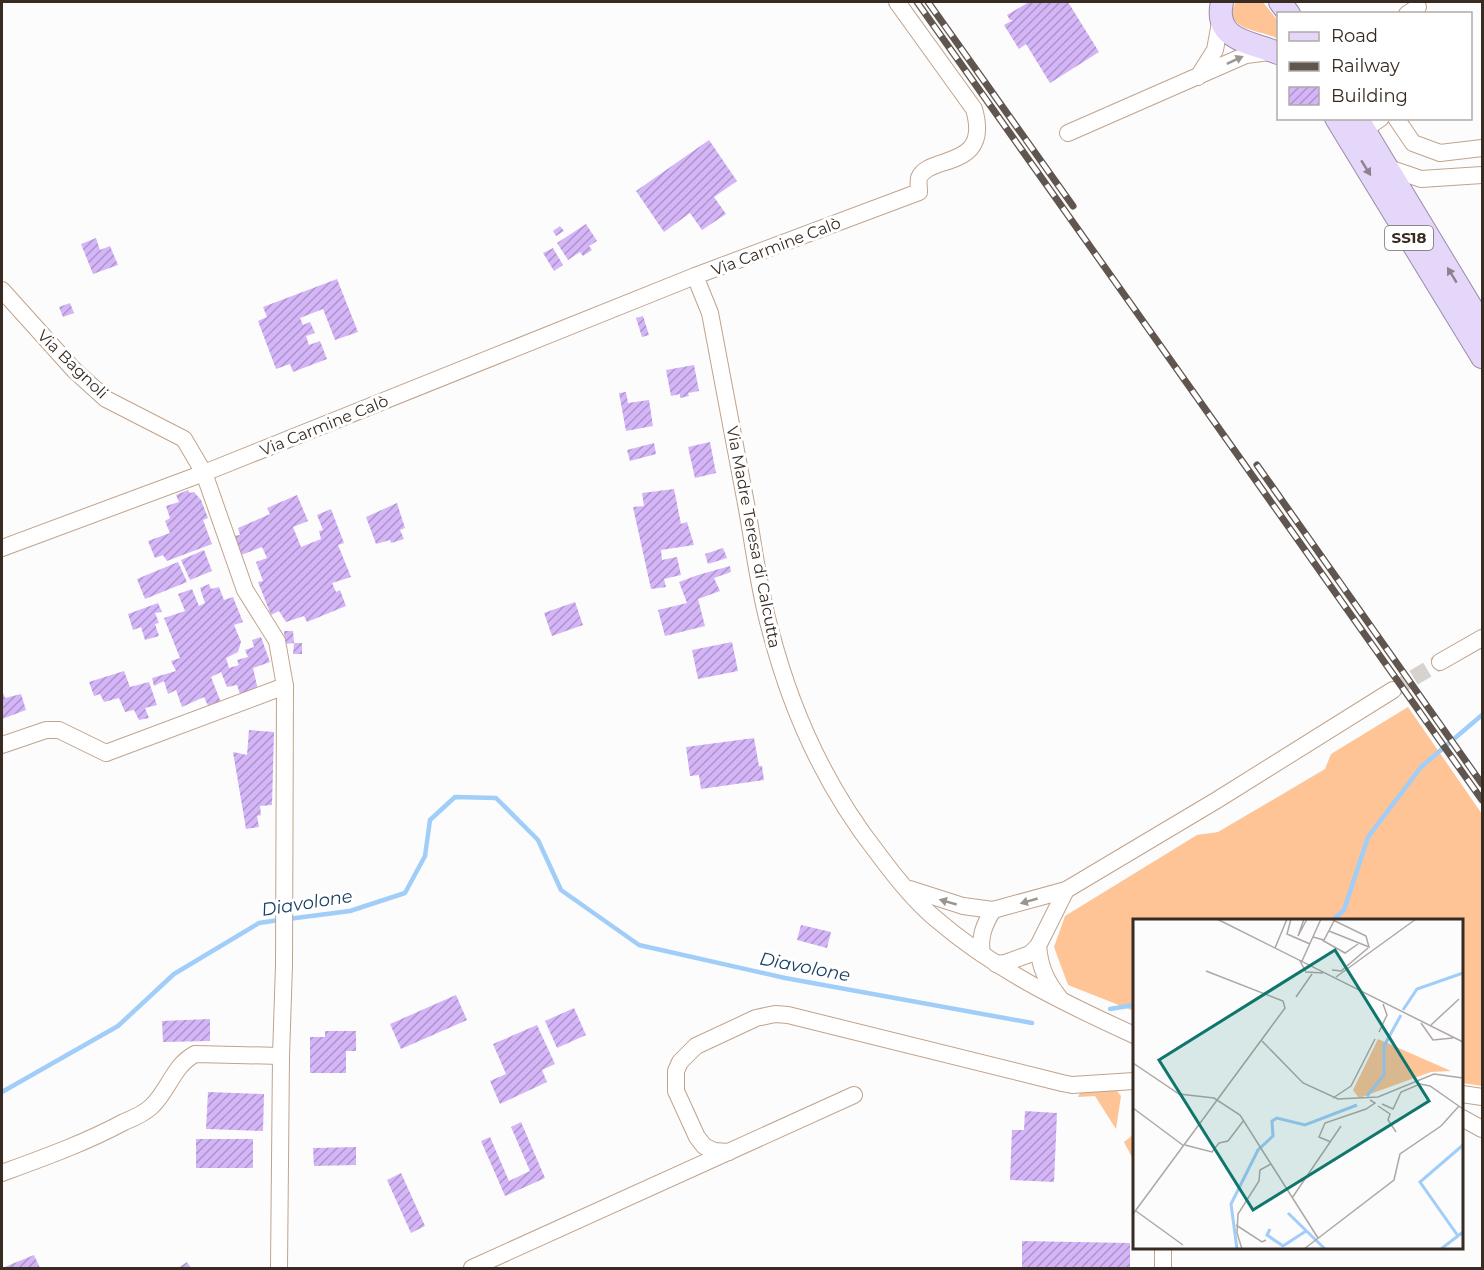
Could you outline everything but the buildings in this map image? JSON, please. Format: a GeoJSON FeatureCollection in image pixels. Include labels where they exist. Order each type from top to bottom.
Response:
{"type":"FeatureCollection","features":[{"type":"Feature","properties":{"kind":"main road"},"geometry":{"type":"LineString","coordinates":[[1222,6],[1228,32],[1234,37],[1277,52]]}},
{"type":"Feature","properties":{"kind":"main road","name":"SS18"},"geometry":{"type":"LineString","coordinates":[[1337,120],[1482,357]]}},
{"type":"Feature","properties":{"kind":"main road","name":"SS18"},"geometry":{"type":"LineString","coordinates":[[1368,122],[1386,167],[1482,325]]}},
{"type":"Feature","properties":{"kind":"street","name":"Via Carmine Calò"},"geometry":{"type":"LineString","coordinates":[[2,548],[204,473],[695,276],[919,192],[919,177],[926,169],[960,158],[973,144],[979,125],[974,109],[897,2]]}},
{"type":"Feature","properties":{"kind":"street"},"geometry":{"type":"LineString","coordinates":[[1198,78],[1215,50],[1222,6]]}},
{"type":"Feature","properties":{"kind":"street"},"geometry":{"type":"LineString","coordinates":[[1068,133],[1246,56],[1259,52],[1277,52]]}},
{"type":"Feature","properties":{"kind":"street"},"geometry":{"type":"LineString","coordinates":[[1397,120],[1413,143],[1440,153],[1482,148]]}},
{"type":"Feature","properties":{"kind":"street"},"geometry":{"type":"LineString","coordinates":[[1386,167],[1421,179],[1482,175]]}},
{"type":"Feature","properties":{"kind":"street"},"geometry":{"type":"LineString","coordinates":[[1411,207],[1421,189],[1434,179]]}},
{"type":"Feature","properties":{"kind":"street","name":"Via Madre Teresa di Calcutta"},"geometry":{"type":"LineString","coordinates":[[695,276],[710,313],[769,626],[786,687],[808,741],[833,788],[861,833],[904,887],[934,918],[996,964],[1063,1003],[1130,1033]]}},
{"type":"Feature","properties":{"kind":"street","name":"Via Bagnoli"},"geometry":{"type":"LineString","coordinates":[[2,290],[74,370],[106,399],[184,439],[204,473]]}},
{"type":"Feature","properties":{"kind":"street"},"geometry":{"type":"LineString","coordinates":[[204,473],[245,590],[277,641],[285,686],[284,965],[279,1269]]}},
{"type":"Feature","properties":{"kind":"street"},"geometry":{"type":"LineString","coordinates":[[1440,662],[1482,638]]}},
{"type":"Feature","properties":{"kind":"street"},"geometry":{"type":"LineString","coordinates":[[2,745],[46,730],[59,730],[106,753],[285,686]]}},
{"type":"Feature","properties":{"kind":"street"},"geometry":{"type":"LineString","coordinates":[[904,887],[963,906],[993,910],[1066,890],[1207,806],[1393,690]]}},
{"type":"Feature","properties":{"kind":"street"},"geometry":{"type":"LineString","coordinates":[[996,964],[1030,954],[1038,946],[1066,890]]}},
{"type":"Feature","properties":{"kind":"street"},"geometry":{"type":"LineString","coordinates":[[982,954],[980,943],[982,932],[993,910]]}},
{"type":"Feature","properties":{"kind":"street"},"geometry":{"type":"LineString","coordinates":[[1038,946],[1040,965],[1048,984],[1063,1003]]}},
{"type":"Feature","properties":{"kind":"street"},"geometry":{"type":"LineString","coordinates":[[729,1152],[714,1151],[704,1146],[697,1137],[676,1091],[676,1071],[680,1062],[696,1046],[765,1015],[788,1015],[1072,1085],[1133,1081]]}},
{"type":"Feature","properties":{"kind":"street"},"geometry":{"type":"LineString","coordinates":[[2,1173],[97,1137],[152,1107],[176,1070],[185,1059],[195,1054],[281,1056]]}},
{"type":"Feature","properties":{"kind":"street"},"geometry":{"type":"LineString","coordinates":[[472,1269],[854,1095]]}},
{"type":"Feature","properties":{"kind":"street"},"geometry":{"type":"LineString","coordinates":[[1463,1095],[1482,1097]]}},
{"type":"Feature","properties":{"kind":"street"},"geometry":{"type":"LineString","coordinates":[[1463,1119],[1482,1129]]}},
{"type":"Feature","properties":{"kind":"street"},"geometry":{"type":"LineString","coordinates":[[1163,1249],[1164,1269]]}},
{"type":"Feature","properties":{"kind":"shaded area"},"geometry":{"type":"Polygon","coordinates":[[[1236,2],[1263,2],[1277,20],[1277,39],[1238,24],[1233,18],[1232,11],[1236,2]]]}},
{"type":"Feature","properties":{"kind":"shaded area"},"geometry":{"type":"Polygon","coordinates":[[[1408,707],[1482,814],[1482,1086],[1463,1083],[1463,919],[1133,919],[1133,1011],[1068,985],[1054,947],[1065,916],[1197,835],[1218,832],[1325,769],[1331,754],[1408,707]]]}},
{"type":"Feature","properties":{"kind":"shaded area"},"geometry":{"type":"Polygon","coordinates":[[[1117,1091],[1121,1096],[1116,1129],[1095,1096],[1078,1097],[1080,1093],[1117,1091]]]}},
{"type":"Feature","properties":{"kind":"shaded area"},"geometry":{"type":"Polygon","coordinates":[[[1133,1135],[1133,1159],[1124,1142],[1133,1135]]]}},
{"type":"Feature","properties":{"kind":"waterway","name":"Diavolone"},"geometry":{"type":"LineString","coordinates":[[1334,919],[1344,910],[1368,837],[1421,767],[1482,715]]}},
{"type":"Feature","properties":{"kind":"waterway","name":"Diavolone"},"geometry":{"type":"LineString","coordinates":[[288,919],[350,911],[405,893],[425,856],[430,820],[455,797],[496,798],[538,840],[561,890],[639,945],[785,978],[1032,1023]]}},
{"type":"Feature","properties":{"kind":"waterway","name":"Diavolone"},"geometry":{"type":"LineString","coordinates":[[2,1092],[118,1026],[174,974],[259,923],[279,920]]}},
{"type":"Feature","properties":{"kind":"waterway","name":"Diavolone"},"geometry":{"type":"LineString","coordinates":[[1110,1009],[1133,1005]]}},
{"type":"Feature","properties":{"kind":"tunnel"},"geometry":{"type":"LineString","coordinates":[[1393,690],[1440,662]]}},
{"type":"Feature","properties":{"kind":"railway"},"geometry":{"type":"LineString","coordinates":[[917,2],[1482,800]]}},
{"type":"Feature","properties":{"kind":"railway"},"geometry":{"type":"LineString","coordinates":[[928,2],[1073,206]]}},
{"type":"Feature","properties":{"kind":"railway"},"geometry":{"type":"LineString","coordinates":[[1257,465],[1482,784]]}}]}
